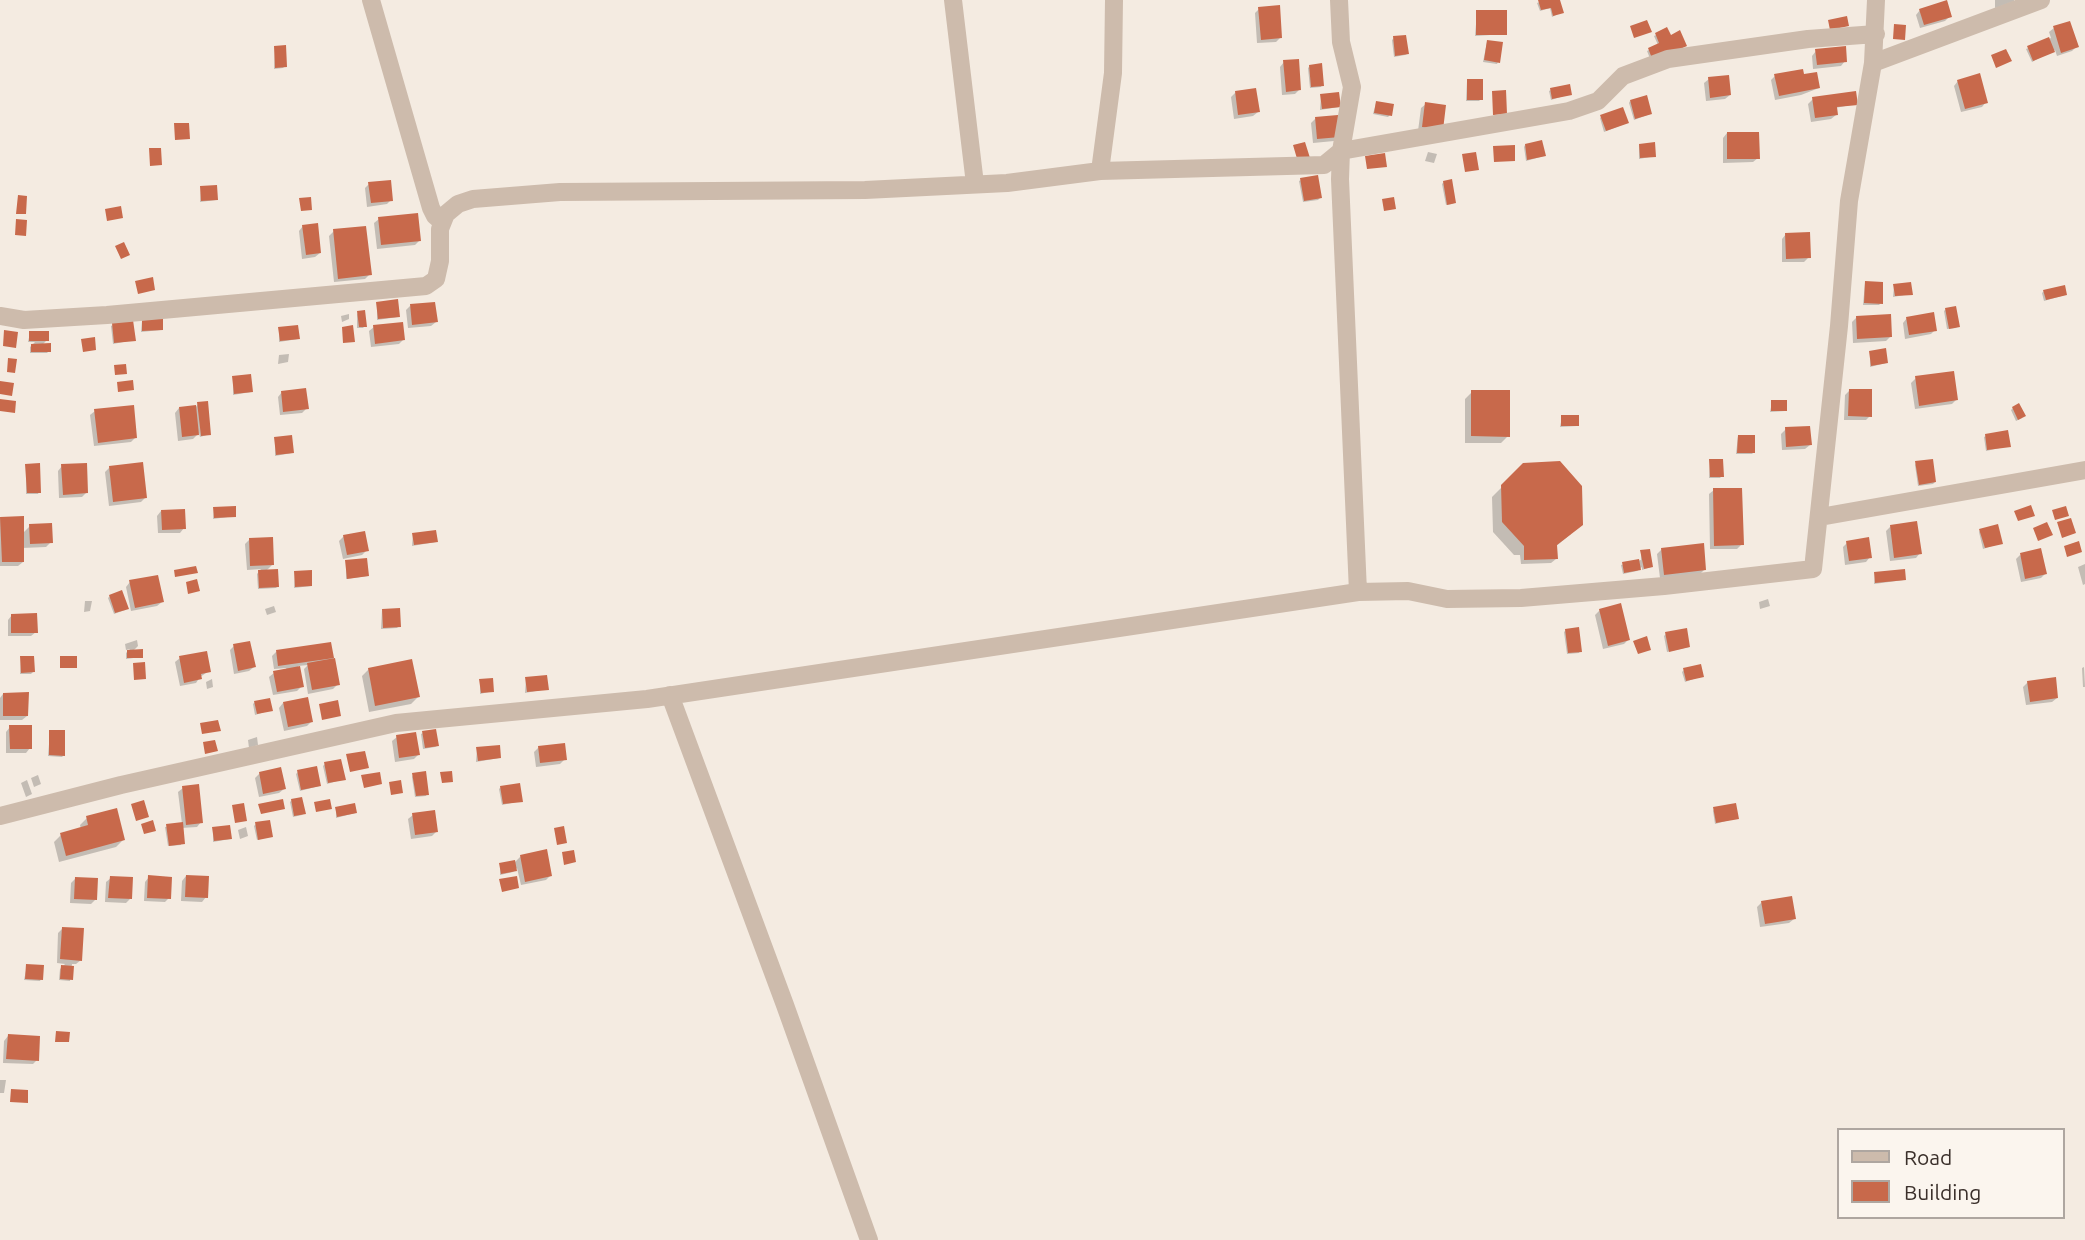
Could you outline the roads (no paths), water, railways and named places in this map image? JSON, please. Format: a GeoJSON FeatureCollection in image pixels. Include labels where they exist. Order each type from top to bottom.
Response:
{"type":"FeatureCollection","features":[{"type":"Feature","properties":{"kind":"street"},"geometry":{"type":"LineString","coordinates":[[371,0],[431,208],[442,222]]}},
{"type":"Feature","properties":{"kind":"street"},"geometry":{"type":"LineString","coordinates":[[953,0],[975,184]]}},
{"type":"Feature","properties":{"kind":"street"},"geometry":{"type":"LineString","coordinates":[[1100,171],[1113,73],[1114,0]]}},
{"type":"Feature","properties":{"kind":"street"},"geometry":{"type":"LineString","coordinates":[[1339,0],[1341,42],[1352,87],[1340,151],[1358,592]]}},
{"type":"Feature","properties":{"kind":"street"},"geometry":{"type":"LineString","coordinates":[[0,816],[121,785],[396,723],[670,695],[1358,592],[1408,591],[1447,599],[1521,598],[1664,586],[1814,569],[1849,201],[1873,63],[1876,0]]}},
{"type":"Feature","properties":{"kind":"street"},"geometry":{"type":"LineString","coordinates":[[1873,63],[2041,0]]}},
{"type":"Feature","properties":{"kind":"street"},"geometry":{"type":"LineString","coordinates":[[0,316],[23,320],[107,315],[426,286],[436,279],[440,261],[440,229],[446,214],[458,204],[473,199],[507,195],[560,192],[865,190],[1007,183],[1100,171],[1324,165],[1340,151],[1569,111],[1598,101],[1623,76],[1668,59],[1808,39],[1876,34]]}},
{"type":"Feature","properties":{"kind":"street"},"geometry":{"type":"LineString","coordinates":[[1819,517],[2085,470]]}},
{"type":"Feature","properties":{"kind":"street"},"geometry":{"type":"LineString","coordinates":[[670,695],[869,1240]]}}]}
